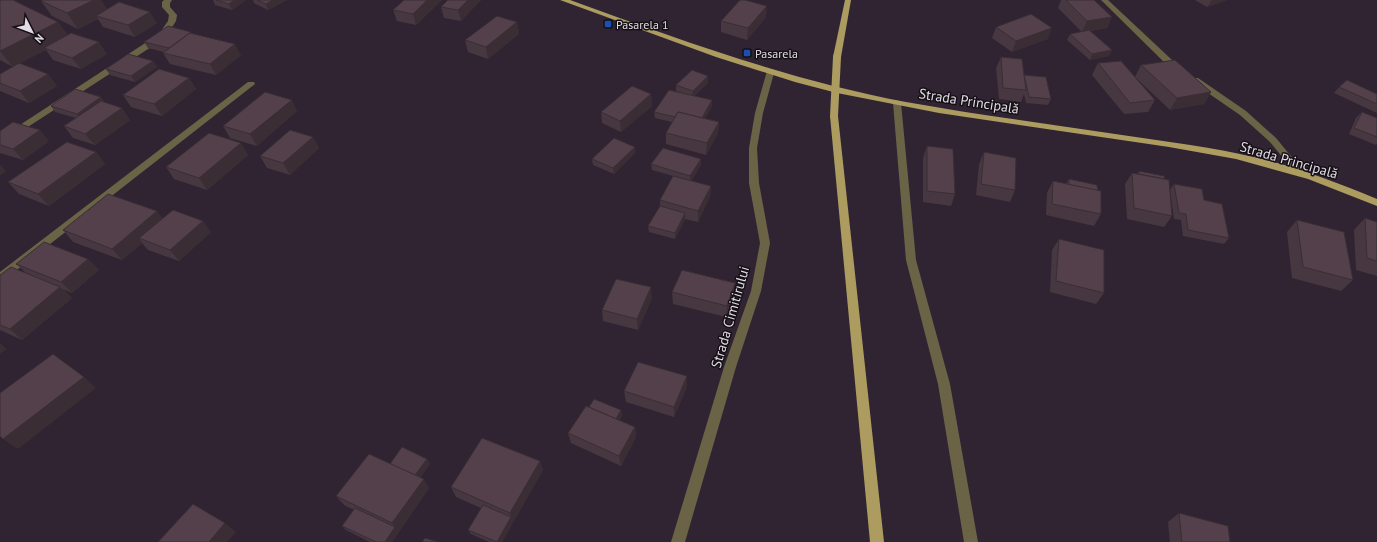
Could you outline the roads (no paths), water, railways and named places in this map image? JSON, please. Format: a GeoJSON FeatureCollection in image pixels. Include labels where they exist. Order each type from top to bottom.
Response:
{"type":"FeatureCollection","features":[{"type":"Feature","properties":{"kind":"main road","name":"Strada Principală"},"geometry":{"type":"LineString","coordinates":[[563,0],[734,62],[770,73],[897,102],[1175,145],[1262,163],[1301,174],[1377,203]]}},
{"type":"Feature","properties":{"kind":"main road"},"geometry":{"type":"LineString","coordinates":[[848,0],[837,57],[834,116],[877,542]]}},
{"type":"Feature","properties":{"kind":"street"},"geometry":{"type":"LineString","coordinates":[[0,142],[162,36],[172,21],[172,14],[166,7],[166,2],[168,0]]}},
{"type":"Feature","properties":{"kind":"street"},"geometry":{"type":"LineString","coordinates":[[1104,0],[1168,61],[1243,113],[1273,140],[1301,174]]}},
{"type":"Feature","properties":{"kind":"street","name":"Strada Cimitirului"},"geometry":{"type":"LineString","coordinates":[[678,542],[757,284],[765,242],[754,183],[753,148],[759,113],[770,73]]}},
{"type":"Feature","properties":{"kind":"street"},"geometry":{"type":"LineString","coordinates":[[0,277],[251,84]]}},
{"type":"Feature","properties":{"kind":"street"},"geometry":{"type":"LineString","coordinates":[[897,102],[911,260],[944,384],[971,542]]}},
{"type":"Feature","properties":{"kind":"place","name":"Pasarela 1"},"geometry":{"type":"Point","coordinates":[608,24]}},
{"type":"Feature","properties":{"kind":"place","name":"Pasarela"},"geometry":{"type":"Point","coordinates":[747,53]}}]}
